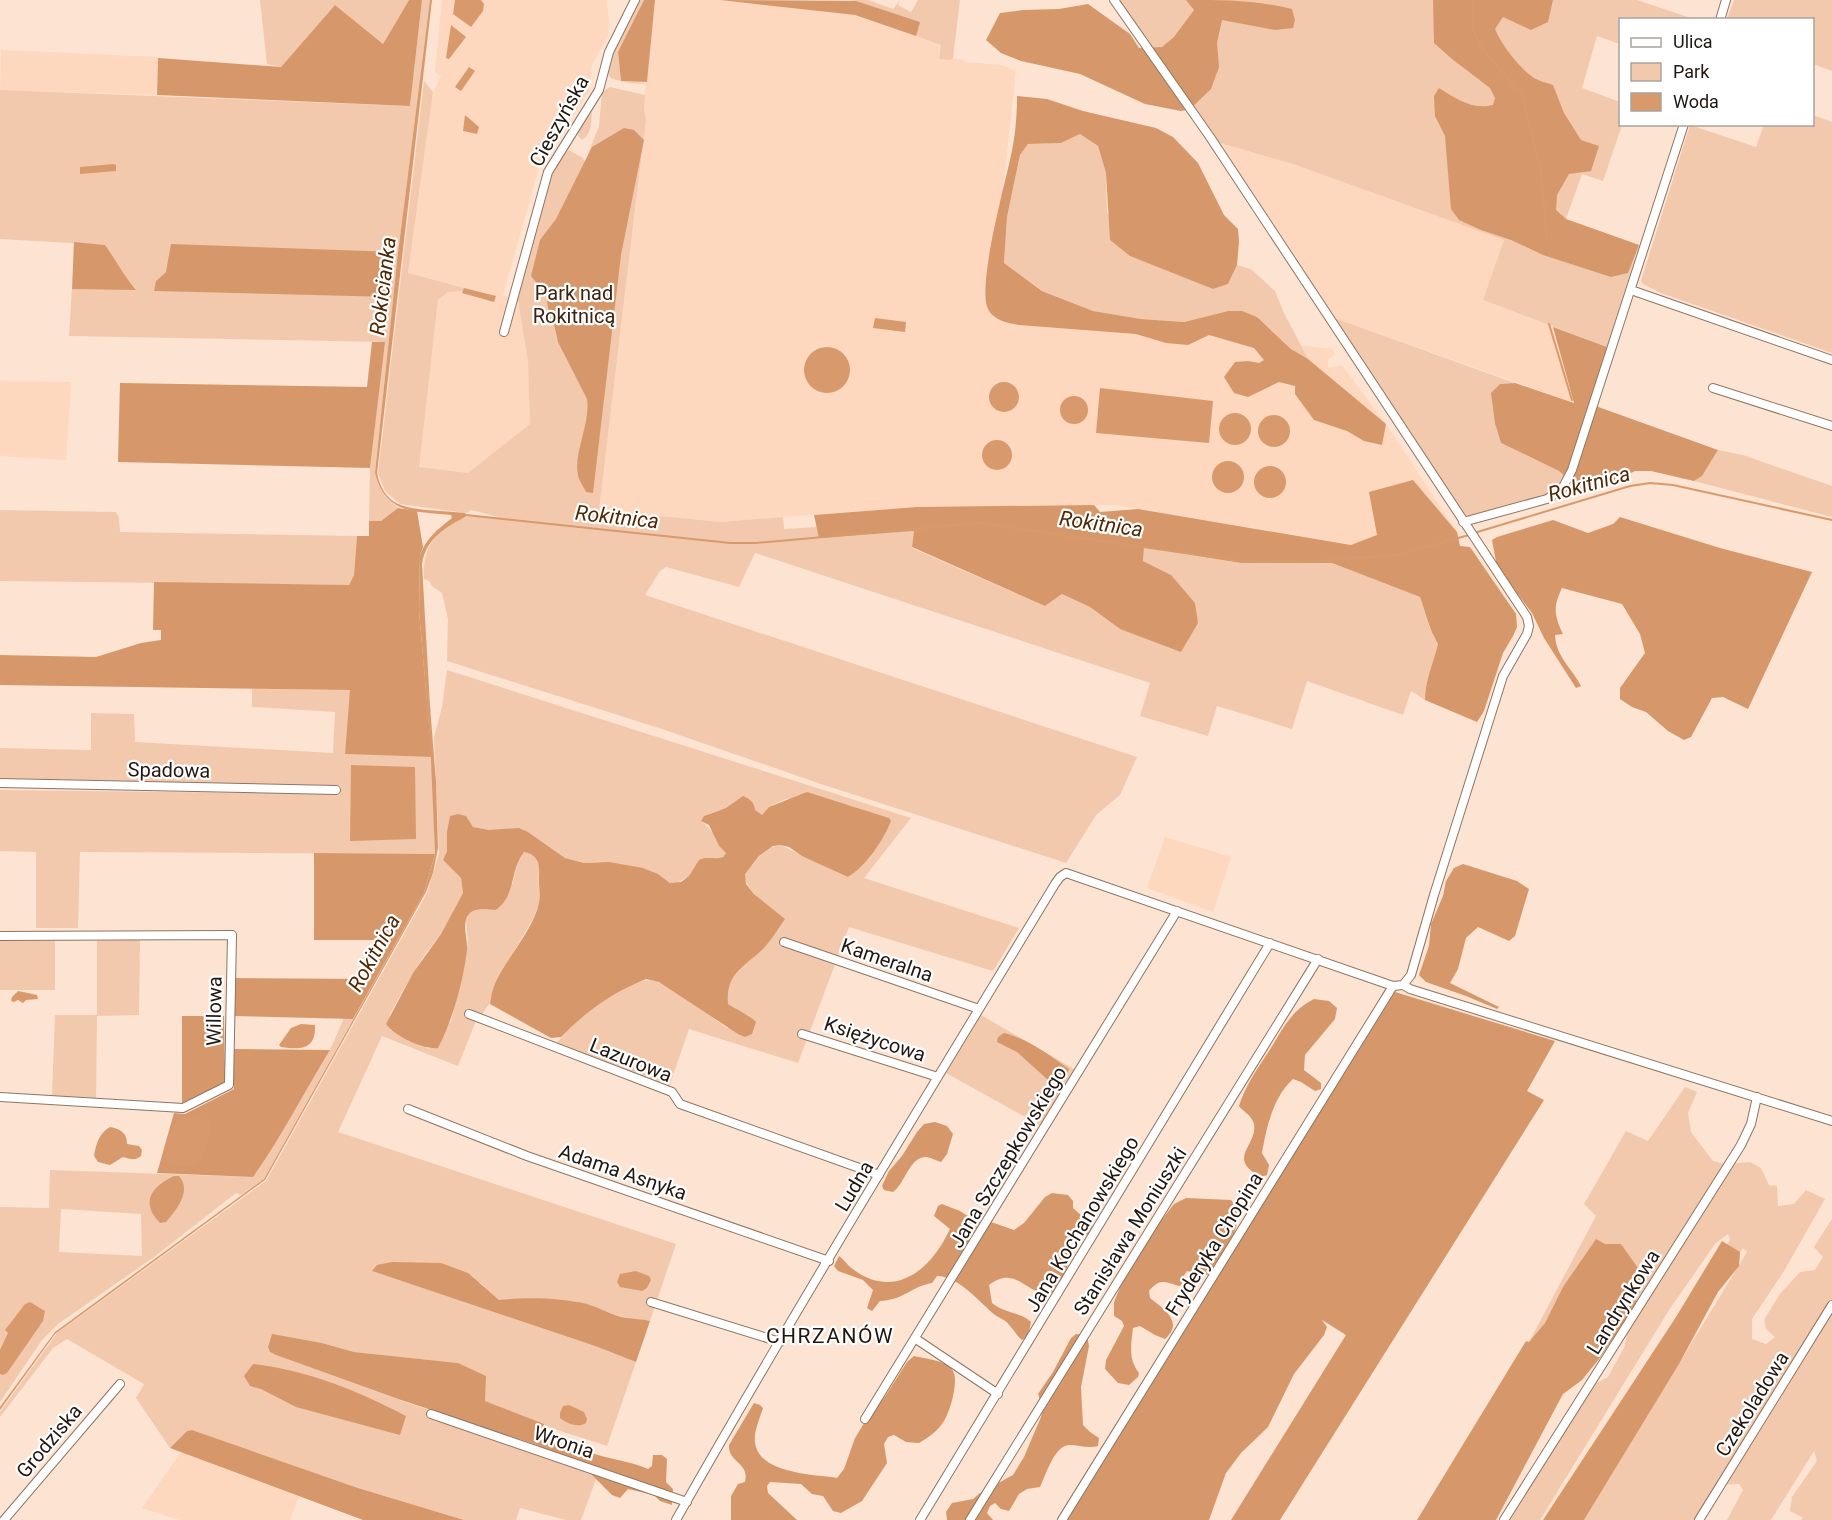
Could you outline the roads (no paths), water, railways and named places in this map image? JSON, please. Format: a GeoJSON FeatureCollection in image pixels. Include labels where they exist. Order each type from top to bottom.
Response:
{"type":"FeatureCollection","features":[{"type":"Feature","properties":{"kind":"street","name":"Cieszyńska"},"geometry":{"type":"LineString","coordinates":[[504,332],[544,181],[599,90],[609,52],[635,0]]}},
{"type":"Feature","properties":{"kind":"street"},"geometry":{"type":"LineString","coordinates":[[1114,0],[1210,137],[1527,617],[1529,626],[1527,634],[1503,676],[1411,975],[1403,985]]}},
{"type":"Feature","properties":{"kind":"street"},"geometry":{"type":"LineString","coordinates":[[1721,18],[1726,0]]}},
{"type":"Feature","properties":{"kind":"street"},"geometry":{"type":"LineString","coordinates":[[1463,522],[1547,499],[1562,489],[1572,470],[1683,126]]}},
{"type":"Feature","properties":{"kind":"street"},"geometry":{"type":"LineString","coordinates":[[1631,290],[1832,360]]}},
{"type":"Feature","properties":{"kind":"street"},"geometry":{"type":"LineString","coordinates":[[1713,388],[1832,426]]}},
{"type":"Feature","properties":{"kind":"street","name":"Spadowa"},"geometry":{"type":"LineString","coordinates":[[0,783],[336,790]]}},
{"type":"Feature","properties":{"kind":"street","name":"Ludna"},"geometry":{"type":"LineString","coordinates":[[676,1520],[879,1175],[1059,877],[1066,873],[1178,911]]}},
{"type":"Feature","properties":{"kind":"street"},"geometry":{"type":"LineString","coordinates":[[1178,911],[1393,986],[1403,985],[1832,1121]]}},
{"type":"Feature","properties":{"kind":"street","name":"Jana Szczepkowskiego"},"geometry":{"type":"LineString","coordinates":[[865,1419],[1178,911]]}},
{"type":"Feature","properties":{"kind":"street","name":"Willowa"},"geometry":{"type":"LineString","coordinates":[[0,936],[232,935],[229,1085],[183,1108],[0,1097]]}},
{"type":"Feature","properties":{"kind":"street","name":"Kameralna"},"geometry":{"type":"LineString","coordinates":[[784,942],[979,1009]]}},
{"type":"Feature","properties":{"kind":"street","name":"Jana Kochanowskiego"},"geometry":{"type":"LineString","coordinates":[[920,1520],[1270,943]]}},
{"type":"Feature","properties":{"kind":"street","name":"Stanisława Moniuszki"},"geometry":{"type":"LineString","coordinates":[[970,1520],[1318,959]]}},
{"type":"Feature","properties":{"kind":"street","name":"Fryderyka Chopina"},"geometry":{"type":"LineString","coordinates":[[1062,1520],[1393,986]]}},
{"type":"Feature","properties":{"kind":"street","name":"Lazurowa"},"geometry":{"type":"LineString","coordinates":[[469,1014],[672,1092],[680,1104],[879,1175]]}},
{"type":"Feature","properties":{"kind":"street","name":"Księżycowa"},"geometry":{"type":"LineString","coordinates":[[802,1034],[938,1077]]}},
{"type":"Feature","properties":{"kind":"street","name":"Landrynkowa"},"geometry":{"type":"LineString","coordinates":[[1504,1520],[1732,1159],[1751,1124],[1757,1097]]}},
{"type":"Feature","properties":{"kind":"street","name":"Adama Asnyka"},"geometry":{"type":"LineString","coordinates":[[408,1108],[527,1156],[829,1261]]}},
{"type":"Feature","properties":{"kind":"street"},"geometry":{"type":"LineString","coordinates":[[651,1302],[780,1342]]}},
{"type":"Feature","properties":{"kind":"street","name":"Czekoladowa"},"geometry":{"type":"LineString","coordinates":[[1700,1520],[1832,1305]]}},
{"type":"Feature","properties":{"kind":"street"},"geometry":{"type":"LineString","coordinates":[[916,1339],[998,1394]]}},
{"type":"Feature","properties":{"kind":"street","name":"Grodziska"},"geometry":{"type":"LineString","coordinates":[[4,1520],[120,1384]]}},
{"type":"Feature","properties":{"kind":"street","name":"Wronia"},"geometry":{"type":"LineString","coordinates":[[431,1414],[687,1502]]}},
{"type":"Feature","properties":{"kind":"water"},"geometry":{"type":"Polygon","coordinates":[[[430,0],[432,0],[377,473],[384,491],[398,504],[421,509],[465,513],[467,516],[432,540],[422,564],[436,782],[438,848],[433,873],[426,892],[265,1180],[55,1334],[0,1410],[55,1332],[264,1179],[424,893],[435,854],[430,738],[419,611],[420,555],[430,538],[452,518],[451,515],[414,511],[394,504],[386,497],[380,487],[375,473],[397,261],[430,0]]]}},
{"type":"Feature","properties":{"kind":"water"},"geometry":{"type":"Polygon","coordinates":[[[455,0],[481,0],[484,4],[483,11],[471,27],[453,14],[455,0]]]}},
{"type":"Feature","properties":{"kind":"water"},"geometry":{"type":"Polygon","coordinates":[[[451,25],[466,37],[449,59],[446,58],[451,25]]]}},
{"type":"Feature","properties":{"kind":"water"},"geometry":{"type":"Polygon","coordinates":[[[469,67],[475,71],[461,91],[455,87],[469,67]]]}},
{"type":"Feature","properties":{"kind":"water"},"geometry":{"type":"Polygon","coordinates":[[[465,115],[479,127],[477,134],[463,131],[465,115]]]}},
{"type":"Feature","properties":{"kind":"water"},"geometry":{"type":"Polygon","coordinates":[[[114,164],[116,171],[80,174],[80,167],[114,164]]]}},
{"type":"Feature","properties":{"kind":"water"},"geometry":{"type":"Polygon","coordinates":[[[464,288],[496,296],[494,302],[462,293],[464,288]]]}},
{"type":"Feature","properties":{"kind":"water"},"geometry":{"type":"Polygon","coordinates":[[[875,318],[906,322],[905,332],[873,328],[875,318]]]}},
{"type":"Feature","properties":{"kind":"water"},"geometry":{"type":"Polygon","coordinates":[[[827,347],[843,354],[850,370],[843,386],[827,393],[811,386],[804,370],[811,354],[827,347]]]}},
{"type":"Feature","properties":{"kind":"water"},"geometry":{"type":"Polygon","coordinates":[[[1004,382],[1014,387],[1019,397],[1014,407],[1004,412],[994,407],[989,397],[994,387],[1004,382]]]}},
{"type":"Feature","properties":{"kind":"water"},"geometry":{"type":"Polygon","coordinates":[[[1100,388],[1213,401],[1209,443],[1096,433],[1100,388]]]}},
{"type":"Feature","properties":{"kind":"water"},"geometry":{"type":"Polygon","coordinates":[[[1074,396],[1084,400],[1088,410],[1084,420],[1074,424],[1064,420],[1060,410],[1064,400],[1074,396]]]}},
{"type":"Feature","properties":{"kind":"water"},"geometry":{"type":"Polygon","coordinates":[[[1235,413],[1246,418],[1251,429],[1246,440],[1235,445],[1224,440],[1219,429],[1224,418],[1235,413]]]}},
{"type":"Feature","properties":{"kind":"water"},"geometry":{"type":"Polygon","coordinates":[[[1274,415],[1285,420],[1290,431],[1285,442],[1274,447],[1263,442],[1258,431],[1263,420],[1274,415]]]}},
{"type":"Feature","properties":{"kind":"water"},"geometry":{"type":"Polygon","coordinates":[[[997,440],[1008,444],[1012,455],[1008,466],[997,470],[986,466],[982,455],[986,444],[997,440]]]}},
{"type":"Feature","properties":{"kind":"water"},"geometry":{"type":"Polygon","coordinates":[[[1228,461],[1239,466],[1244,477],[1239,488],[1228,493],[1217,488],[1212,477],[1217,466],[1228,461]]]}},
{"type":"Feature","properties":{"kind":"water"},"geometry":{"type":"Polygon","coordinates":[[[1270,466],[1282,470],[1286,482],[1282,494],[1270,498],[1258,494],[1254,482],[1258,470],[1270,466]]]}},
{"type":"Feature","properties":{"kind":"water"},"geometry":{"type":"Polygon","coordinates":[[[351,765],[415,767],[416,839],[350,841],[351,765]]]}},
{"type":"Feature","properties":{"kind":"water"},"geometry":{"type":"Polygon","coordinates":[[[18,991],[37,995],[38,999],[26,1000],[23,1003],[18,1000],[11,1001],[18,991]]]}},
{"type":"Feature","properties":{"kind":"water"},"geometry":{"type":"Polygon","coordinates":[[[301,1024],[315,1025],[315,1033],[310,1044],[301,1048],[281,1047],[279,1045],[291,1028],[301,1024]]]}},
{"type":"Feature","properties":{"kind":"water"},"geometry":{"type":"Polygon","coordinates":[[[182,1117],[201,1118],[210,1123],[207,1146],[195,1166],[178,1165],[167,1161],[165,1155],[168,1137],[182,1117]]]}},
{"type":"Feature","properties":{"kind":"water"},"geometry":{"type":"Polygon","coordinates":[[[110,1127],[123,1132],[127,1144],[139,1146],[142,1150],[139,1158],[123,1157],[110,1165],[98,1162],[94,1156],[97,1143],[103,1132],[110,1127]]]}},
{"type":"Feature","properties":{"kind":"water"},"geometry":{"type":"Polygon","coordinates":[[[174,1176],[179,1176],[183,1182],[184,1194],[166,1222],[160,1223],[151,1208],[151,1196],[159,1185],[174,1176]]]}},
{"type":"Feature","properties":{"kind":"water"},"geometry":{"type":"Polygon","coordinates":[[[636,1271],[649,1276],[651,1280],[647,1288],[642,1291],[620,1287],[617,1282],[620,1274],[636,1271]]]}},
{"type":"Feature","properties":{"kind":"water"},"geometry":{"type":"Polygon","coordinates":[[[30,1302],[45,1311],[43,1321],[7,1373],[0,1374],[0,1350],[8,1333],[5,1330],[25,1304],[30,1302]]]}},
{"type":"Feature","properties":{"kind":"water"},"geometry":{"type":"Polygon","coordinates":[[[569,1405],[584,1412],[586,1423],[573,1425],[560,1418],[563,1406],[569,1405]]]}},
{"type":"Feature","properties":{"kind":"waterway"},"geometry":{"type":"LineString","coordinates":[[1473,0],[1473,29],[1481,47],[1522,95],[1541,172],[1547,240]]}},
{"type":"Feature","properties":{"kind":"waterway"},"geometry":{"type":"LineString","coordinates":[[1549,324],[1572,400]]}},
{"type":"Feature","properties":{"kind":"waterway","name":"Rokitnica"},"geometry":{"type":"LineString","coordinates":[[1474,533],[1630,486],[1650,483],[1673,485],[1832,520]]}},
{"type":"Feature","properties":{"kind":"waterway","name":"Rokitnica"},"geometry":{"type":"LineString","coordinates":[[466,515],[730,543],[755,543],[981,523],[1239,561],[1263,562],[1398,555],[1469,535]]}},
{"type":"Feature","properties":{"kind":"district","name":"CHRZANÓW"},"geometry":{"type":"Point","coordinates":[830,1336]}},
{"type":"Feature","properties":{"kind":"water label","name":"Rokicianka"},"geometry":{"type":"Point","coordinates":[383,286]}},
{"type":"Feature","properties":{"kind":"park label","name":"Park nad Rokitnicą"},"geometry":{"type":"Point","coordinates":[574,304]}}]}
